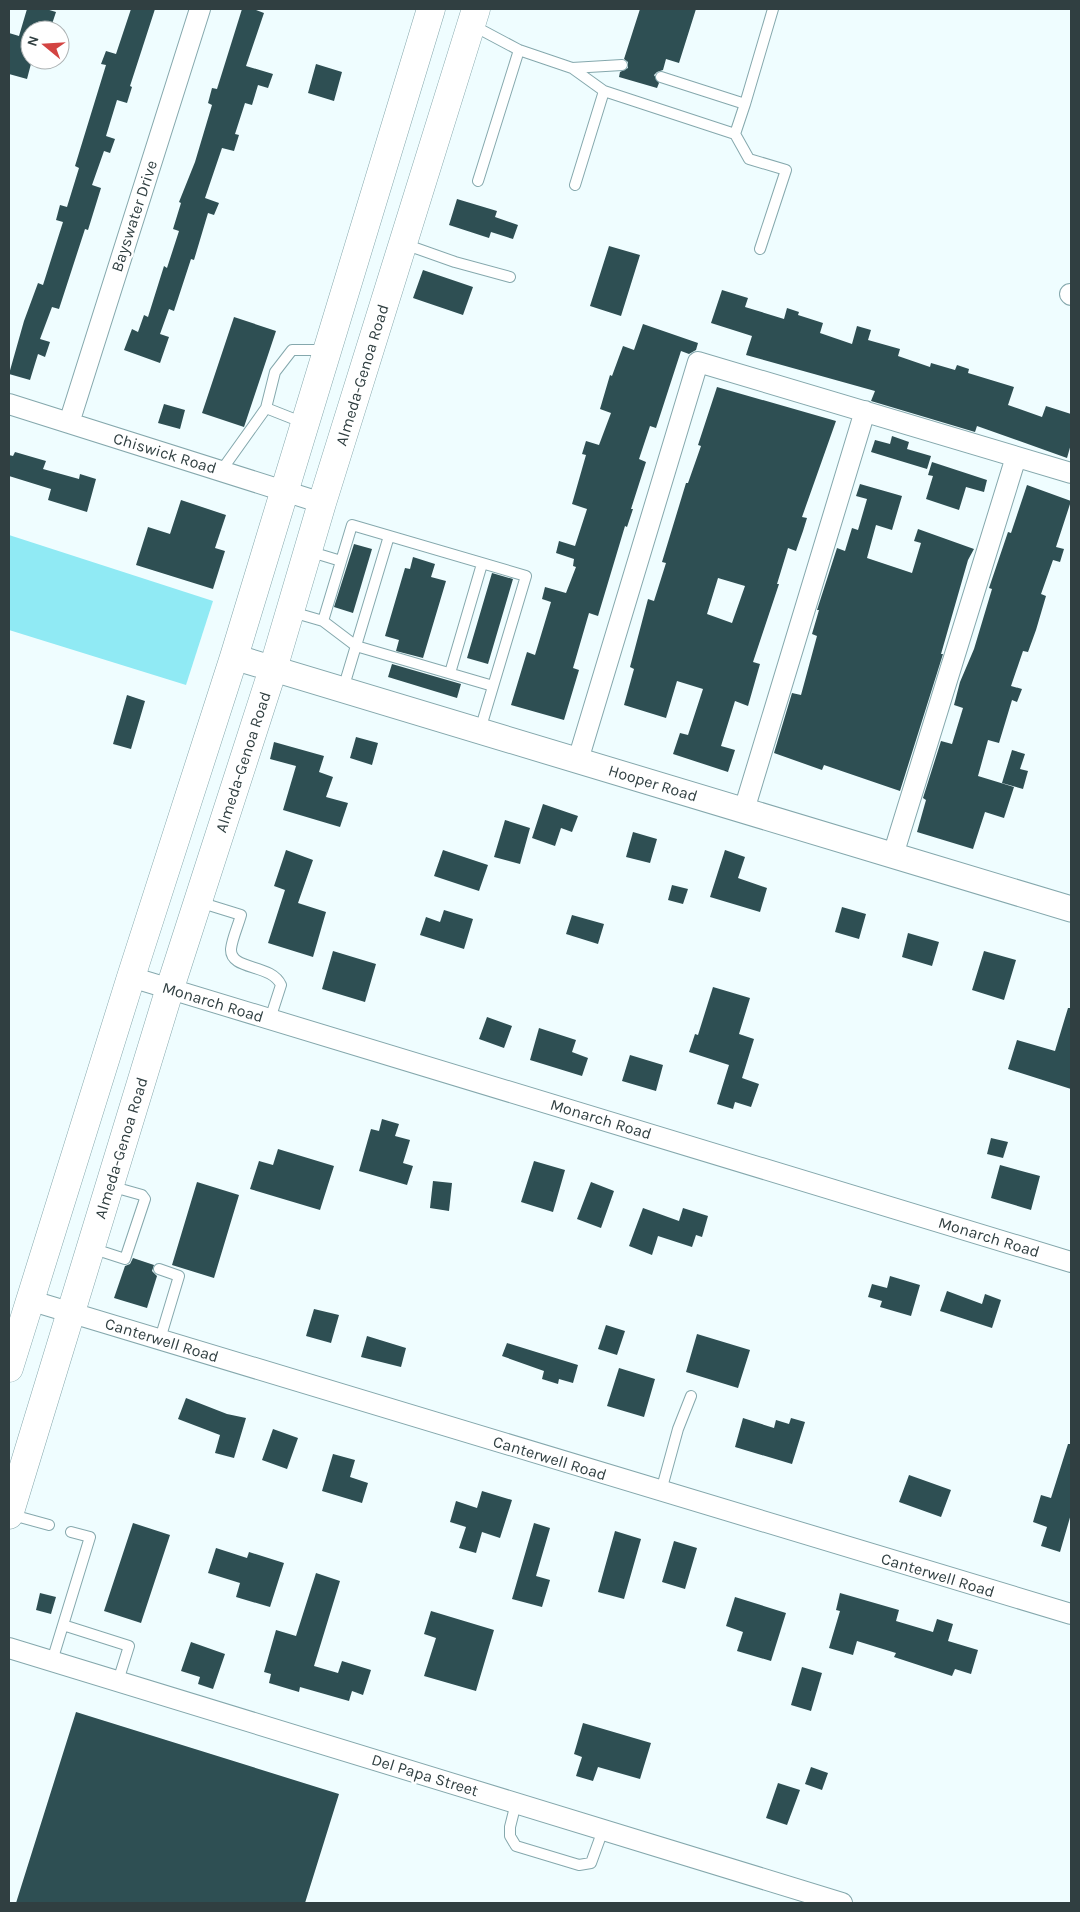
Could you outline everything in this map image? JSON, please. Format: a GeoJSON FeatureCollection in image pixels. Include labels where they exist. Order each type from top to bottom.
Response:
{"type":"FeatureCollection","features":[{"type":"Feature","properties":{"kind":"main road"},"geometry":{"type":"LineString","coordinates":[[9,1368],[131,976],[234,657],[431,9],[474,17]]}},
{"type":"Feature","properties":{"kind":"main road","name":"Almeda-Genoa Road"},"geometry":{"type":"LineString","coordinates":[[9,1514],[170,988],[273,669],[289,611],[474,17]]}},
{"type":"Feature","properties":{"kind":"street","name":"Bayswater Drive"},"geometry":{"type":"LineString","coordinates":[[69,423],[200,9]]}},
{"type":"Feature","properties":{"kind":"street"},"geometry":{"type":"LineString","coordinates":[[578,760],[698,362],[1071,473]]}},
{"type":"Feature","properties":{"kind":"street","name":"Chiswick Road"},"geometry":{"type":"LineString","coordinates":[[9,404],[284,490],[322,504]]}},
{"type":"Feature","properties":{"kind":"street"},"geometry":{"type":"LineString","coordinates":[[744,810],[865,411]]}},
{"type":"Feature","properties":{"kind":"street"},"geometry":{"type":"LineString","coordinates":[[894,855],[1016,457]]}},
{"type":"Feature","properties":{"kind":"street","name":"Hooper Road"},"geometry":{"type":"LineString","coordinates":[[234,657],[1071,909]]}},
{"type":"Feature","properties":{"kind":"street","name":"Monarch Road"},"geometry":{"type":"LineString","coordinates":[[131,976],[1071,1262]]}},
{"type":"Feature","properties":{"kind":"street","name":"Canterwell Road"},"geometry":{"type":"LineString","coordinates":[[29,1300],[1071,1614]]}},
{"type":"Feature","properties":{"kind":"street","name":"Del Papa Street"},"geometry":{"type":"LineString","coordinates":[[9,1648],[842,1903]]}},
{"type":"Feature","properties":{"kind":"lane"},"geometry":{"type":"LineString","coordinates":[[735,134],[774,9]]}},
{"type":"Feature","properties":{"kind":"lane"},"geometry":{"type":"LineString","coordinates":[[474,17],[518,50],[572,68],[604,91],[735,134],[749,160],[786,170],[760,249]]}},
{"type":"Feature","properties":{"kind":"lane"},"geometry":{"type":"LineString","coordinates":[[478,181],[518,50]]}},
{"type":"Feature","properties":{"kind":"lane"},"geometry":{"type":"LineString","coordinates":[[572,68],[622,65]]}},
{"type":"Feature","properties":{"kind":"lane"},"geometry":{"type":"LineString","coordinates":[[661,77],[745,104]]}},
{"type":"Feature","properties":{"kind":"lane"},"geometry":{"type":"LineString","coordinates":[[575,185],[604,91]]}},
{"type":"Feature","properties":{"kind":"lane"},"geometry":{"type":"LineString","coordinates":[[403,244],[455,262],[510,277]]}},
{"type":"Feature","properties":{"kind":"lane"},"geometry":{"type":"LineString","coordinates":[[221,471],[266,408],[275,372],[292,350],[327,350]]}},
{"type":"Feature","properties":{"kind":"lane"},"geometry":{"type":"LineString","coordinates":[[266,408],[304,423]]}},
{"type":"Feature","properties":{"kind":"lane"},"geometry":{"type":"LineString","coordinates":[[323,620],[352,526],[526,576],[480,731]]}},
{"type":"Feature","properties":{"kind":"lane"},"geometry":{"type":"LineString","coordinates":[[343,690],[389,536]]}},
{"type":"Feature","properties":{"kind":"lane"},"geometry":{"type":"LineString","coordinates":[[308,551],[341,561]]}},
{"type":"Feature","properties":{"kind":"lane"},"geometry":{"type":"LineString","coordinates":[[450,673],[482,564]]}},
{"type":"Feature","properties":{"kind":"lane"},"geometry":{"type":"LineString","coordinates":[[289,611],[323,620],[356,646],[493,686]]}},
{"type":"Feature","properties":{"kind":"lane"},"geometry":{"type":"LineString","coordinates":[[198,902],[242,915],[231,949],[233,957],[239,963],[272,973],[277,978],[280,985],[270,1019]]}},
{"type":"Feature","properties":{"kind":"lane"},"geometry":{"type":"LineString","coordinates":[[90,1248],[123,1260],[126,1258],[145,1199],[142,1195],[109,1185]]}},
{"type":"Feature","properties":{"kind":"lane"},"geometry":{"type":"LineString","coordinates":[[159,1269],[179,1276],[160,1339]]}},
{"type":"Feature","properties":{"kind":"lane"},"geometry":{"type":"LineString","coordinates":[[661,1491],[678,1429],[691,1396]]}},
{"type":"Feature","properties":{"kind":"lane"},"geometry":{"type":"LineString","coordinates":[[9,1514],[49,1526]]}},
{"type":"Feature","properties":{"kind":"lane"},"geometry":{"type":"LineString","coordinates":[[52,1661],[90,1538],[71,1532]]}},
{"type":"Feature","properties":{"kind":"lane"},"geometry":{"type":"LineString","coordinates":[[63,1625],[130,1646],[118,1681]]}},
{"type":"Feature","properties":{"kind":"lane"},"geometry":{"type":"LineString","coordinates":[[516,1803],[510,1827],[510,1836],[516,1846],[540,1854],[579,1865],[590,1863],[596,1852],[603,1830]]}},
{"type":"Feature","properties":{"kind":"shaded area"},"geometry":{"type":"Polygon","coordinates":[[[9,535],[213,601],[186,685],[9,630],[9,535]]]}},
{"type":"Feature","properties":{"kind":"building"},"geometry":{"type":"Polygon","coordinates":[[[27,9],[46,9],[56,12],[53,20],[24,20],[27,9]]]}},
{"type":"Feature","properties":{"kind":"building"},"geometry":{"type":"Polygon","coordinates":[[[131,9],[155,9],[130,86],[132,87],[127,103],[117,100],[106,136],[115,139],[110,153],[104,151],[92,185],[101,188],[88,230],[85,229],[59,309],[52,307],[40,339],[50,342],[45,357],[38,354],[30,380],[9,374],[24,321],[38,283],[43,285],[63,222],[56,220],[60,205],[67,207],[79,168],[75,166],[106,65],[101,64],[106,51],[116,54],[131,9]]]}},
{"type":"Feature","properties":{"kind":"building"},"geometry":{"type":"Polygon","coordinates":[[[242,9],[253,9],[264,13],[246,66],[273,74],[268,88],[258,85],[252,105],[245,103],[235,134],[239,135],[234,151],[222,148],[205,198],[219,203],[214,215],[208,213],[194,260],[191,259],[174,311],[169,309],[160,334],[169,337],[160,363],[124,350],[132,329],[138,332],[144,315],[148,317],[164,266],[167,268],[179,231],[173,229],[181,203],[179,202],[195,162],[212,105],[208,103],[212,88],[217,89],[242,9]]]}},
{"type":"Feature","properties":{"kind":"building"},"geometry":{"type":"Polygon","coordinates":[[[640,9],[696,9],[679,63],[666,59],[663,70],[654,75],[659,83],[657,88],[619,77],[620,72],[628,68],[628,62],[624,59],[640,9]]]}},
{"type":"Feature","properties":{"kind":"building"},"geometry":{"type":"Polygon","coordinates":[[[9,33],[19,36],[20,33],[20,70],[29,70],[27,79],[9,74],[9,33]]]}},
{"type":"Feature","properties":{"kind":"building"},"geometry":{"type":"Polygon","coordinates":[[[316,64],[342,72],[334,101],[308,93],[316,64]]]}},
{"type":"Feature","properties":{"kind":"building"},"geometry":{"type":"Polygon","coordinates":[[[457,199],[497,211],[495,217],[518,225],[513,239],[491,232],[489,238],[449,225],[457,199]]]}},
{"type":"Feature","properties":{"kind":"building"},"geometry":{"type":"Polygon","coordinates":[[[609,246],[640,255],[621,316],[590,306],[609,246]]]}},
{"type":"Feature","properties":{"kind":"building"},"geometry":{"type":"Polygon","coordinates":[[[423,270],[473,287],[463,315],[413,298],[423,270]]]}},
{"type":"Feature","properties":{"kind":"building"},"geometry":{"type":"Polygon","coordinates":[[[722,290],[748,298],[745,307],[784,319],[787,308],[799,312],[798,315],[823,323],[820,333],[852,344],[857,326],[871,330],[868,340],[900,349],[898,356],[930,367],[931,363],[955,370],[957,365],[969,369],[968,373],[1014,387],[1008,405],[1042,417],[1046,406],[1071,414],[1071,444],[1067,458],[977,426],[975,432],[871,401],[875,391],[746,355],[752,336],[711,323],[722,290]]]}},
{"type":"Feature","properties":{"kind":"building"},"geometry":{"type":"Polygon","coordinates":[[[234,317],[276,331],[244,427],[202,413],[234,317]]]}},
{"type":"Feature","properties":{"kind":"building"},"geometry":{"type":"Polygon","coordinates":[[[643,324],[698,343],[696,350],[689,354],[681,351],[656,428],[650,426],[639,459],[646,462],[631,509],[633,509],[627,527],[625,526],[598,616],[589,613],[573,668],[579,670],[564,720],[511,705],[527,652],[535,655],[551,602],[542,599],[545,587],[566,593],[576,567],[573,566],[574,559],[556,553],[559,541],[575,546],[587,509],[572,504],[586,455],[582,454],[586,441],[599,445],[611,413],[600,409],[610,375],[612,376],[623,346],[634,350],[643,324]]]}},
{"type":"Feature","properties":{"kind":"building"},"geometry":{"type":"Polygon","coordinates":[[[717,387],[836,421],[802,517],[807,518],[796,551],[788,548],[777,584],[779,584],[753,662],[760,664],[748,706],[735,701],[721,746],[735,750],[728,772],[673,754],[680,733],[688,735],[703,689],[677,681],[666,718],[624,705],[634,669],[630,667],[648,599],[654,601],[666,563],[662,562],[686,483],[688,483],[701,446],[698,445],[717,387]],[[718,578],[707,614],[732,623],[745,586],[718,578]]]}},
{"type":"Feature","properties":{"kind":"building"},"geometry":{"type":"Polygon","coordinates":[[[164,404],[185,410],[180,429],[158,423],[164,404]]]}},
{"type":"Feature","properties":{"kind":"building"},"geometry":{"type":"Polygon","coordinates":[[[892,436],[909,442],[907,449],[931,456],[927,469],[871,452],[875,440],[890,444],[892,436]]]}},
{"type":"Feature","properties":{"kind":"building"},"geometry":{"type":"Polygon","coordinates":[[[15,452],[46,461],[43,469],[79,479],[80,474],[96,479],[87,512],[48,500],[51,489],[9,476],[9,455],[13,456],[15,452]]]}},
{"type":"Feature","properties":{"kind":"building"},"geometry":{"type":"Polygon","coordinates":[[[932,462],[987,480],[984,492],[966,487],[959,510],[926,499],[933,476],[928,475],[932,462]]]}},
{"type":"Feature","properties":{"kind":"building"},"geometry":{"type":"Polygon","coordinates":[[[860,484],[902,496],[892,530],[876,525],[867,558],[912,573],[921,543],[914,541],[918,529],[974,549],[968,560],[941,654],[943,654],[900,791],[824,765],[822,770],[774,753],[792,693],[801,695],[817,636],[812,634],[819,610],[817,610],[837,548],[845,551],[852,528],[858,530],[867,499],[856,496],[860,484]]]}},
{"type":"Feature","properties":{"kind":"building"},"geometry":{"type":"Polygon","coordinates":[[[1027,485],[1071,501],[1056,547],[1064,549],[1060,562],[1053,560],[1041,594],[1046,596],[1036,630],[1028,652],[1023,651],[1011,686],[1022,689],[1017,702],[1012,700],[999,743],[988,740],[978,776],[1014,787],[1004,818],[985,812],[973,849],[917,832],[926,800],[923,798],[941,741],[952,744],[963,708],[954,705],[960,682],[974,649],[992,589],[989,588],[1008,532],[1011,533],[1027,485]]]}},
{"type":"Feature","properties":{"kind":"building"},"geometry":{"type":"Polygon","coordinates":[[[181,500],[226,515],[215,548],[225,551],[213,589],[136,565],[148,527],[170,534],[181,500]]]}},
{"type":"Feature","properties":{"kind":"building"},"geometry":{"type":"Polygon","coordinates":[[[354,544],[372,549],[353,613],[334,607],[354,544]]]}},
{"type":"Feature","properties":{"kind":"building"},"geometry":{"type":"Polygon","coordinates":[[[413,557],[435,564],[431,577],[446,581],[423,658],[396,651],[399,640],[385,636],[405,568],[410,569],[413,557]]]}},
{"type":"Feature","properties":{"kind":"building"},"geometry":{"type":"Polygon","coordinates":[[[492,573],[513,579],[488,664],[467,658],[492,573]]]}},
{"type":"Feature","properties":{"kind":"building"},"geometry":{"type":"Polygon","coordinates":[[[392,664],[461,684],[457,698],[388,677],[392,664]]]}},
{"type":"Feature","properties":{"kind":"building"},"geometry":{"type":"Polygon","coordinates":[[[127,695],[145,701],[131,749],[113,744],[127,695]]]}},
{"type":"Feature","properties":{"kind":"building"},"geometry":{"type":"Polygon","coordinates":[[[356,737],[378,743],[372,765],[350,758],[356,737]]]}},
{"type":"Feature","properties":{"kind":"building"},"geometry":{"type":"Polygon","coordinates":[[[274,742],[324,756],[319,772],[333,777],[326,797],[348,803],[340,827],[283,810],[296,766],[270,759],[274,742]]]}},
{"type":"Feature","properties":{"kind":"building"},"geometry":{"type":"Polygon","coordinates":[[[1012,750],[1025,754],[1020,769],[1028,771],[1023,789],[1002,783],[1012,750]]]}},
{"type":"Feature","properties":{"kind":"building"},"geometry":{"type":"Polygon","coordinates":[[[543,804],[578,816],[572,832],[561,828],[555,846],[532,838],[543,804]]]}},
{"type":"Feature","properties":{"kind":"building"},"geometry":{"type":"Polygon","coordinates":[[[505,820],[530,828],[520,864],[494,857],[505,820]]]}},
{"type":"Feature","properties":{"kind":"building"},"geometry":{"type":"Polygon","coordinates":[[[633,832],[657,839],[650,863],[626,857],[633,832]]]}},
{"type":"Feature","properties":{"kind":"building"},"geometry":{"type":"Polygon","coordinates":[[[286,850],[313,860],[298,903],[326,912],[313,957],[268,943],[285,890],[274,886],[286,850]]]}},
{"type":"Feature","properties":{"kind":"building"},"geometry":{"type":"Polygon","coordinates":[[[443,850],[488,865],[479,891],[434,876],[443,850]]]}},
{"type":"Feature","properties":{"kind":"building"},"geometry":{"type":"Polygon","coordinates":[[[725,850],[745,857],[738,878],[767,888],[760,912],[710,897],[725,850]]]}},
{"type":"Feature","properties":{"kind":"building"},"geometry":{"type":"Polygon","coordinates":[[[672,885],[688,889],[683,904],[668,900],[672,885]]]}},
{"type":"Feature","properties":{"kind":"building"},"geometry":{"type":"Polygon","coordinates":[[[842,907],[866,914],[859,939],[835,932],[842,907]]]}},
{"type":"Feature","properties":{"kind":"building"},"geometry":{"type":"Polygon","coordinates":[[[444,910],[473,919],[464,949],[420,935],[426,917],[440,922],[444,910]]]}},
{"type":"Feature","properties":{"kind":"building"},"geometry":{"type":"Polygon","coordinates":[[[572,915],[604,924],[598,944],[566,934],[572,915]]]}},
{"type":"Feature","properties":{"kind":"building"},"geometry":{"type":"Polygon","coordinates":[[[908,933],[939,942],[932,966],[902,957],[908,933]]]}},
{"type":"Feature","properties":{"kind":"building"},"geometry":{"type":"Polygon","coordinates":[[[333,951],[376,964],[365,1002],[322,989],[333,951]]]}},
{"type":"Feature","properties":{"kind":"building"},"geometry":{"type":"Polygon","coordinates":[[[984,951],[1016,960],[1004,1000],[972,990],[984,951]]]}},
{"type":"Feature","properties":{"kind":"building"},"geometry":{"type":"Polygon","coordinates":[[[713,987],[750,998],[739,1034],[754,1039],[742,1078],[759,1084],[751,1107],[735,1102],[733,1109],[717,1104],[729,1065],[689,1052],[695,1034],[698,1035],[713,987]]]}},
{"type":"Feature","properties":{"kind":"building"},"geometry":{"type":"Polygon","coordinates":[[[1068,1008],[1071,1008],[1071,1089],[1008,1069],[1017,1040],[1055,1051],[1068,1008]]]}},
{"type":"Feature","properties":{"kind":"building"},"geometry":{"type":"Polygon","coordinates":[[[487,1017],[512,1026],[504,1048],[479,1039],[487,1017]]]}},
{"type":"Feature","properties":{"kind":"building"},"geometry":{"type":"Polygon","coordinates":[[[539,1028],[576,1040],[572,1052],[588,1058],[582,1076],[530,1060],[539,1028]]]}},
{"type":"Feature","properties":{"kind":"building"},"geometry":{"type":"Polygon","coordinates":[[[630,1055],[663,1065],[656,1091],[622,1081],[630,1055]]]}},
{"type":"Feature","properties":{"kind":"building"},"geometry":{"type":"Polygon","coordinates":[[[382,1119],[399,1124],[395,1136],[410,1140],[403,1163],[413,1166],[407,1185],[359,1171],[371,1129],[379,1131],[382,1119]]]}},
{"type":"Feature","properties":{"kind":"building"},"geometry":{"type":"Polygon","coordinates":[[[991,1138],[1008,1142],[1003,1158],[987,1154],[991,1138]]]}},
{"type":"Feature","properties":{"kind":"building"},"geometry":{"type":"Polygon","coordinates":[[[278,1149],[334,1166],[320,1210],[250,1189],[259,1161],[273,1165],[278,1149]]]}},
{"type":"Feature","properties":{"kind":"building"},"geometry":{"type":"Polygon","coordinates":[[[534,1161],[565,1170],[553,1212],[521,1202],[534,1161]]]}},
{"type":"Feature","properties":{"kind":"building"},"geometry":{"type":"Polygon","coordinates":[[[1000,1165],[1040,1176],[1031,1210],[991,1198],[1000,1165]]]}},
{"type":"Feature","properties":{"kind":"building"},"geometry":{"type":"Polygon","coordinates":[[[433,1181],[452,1183],[449,1211],[430,1208],[433,1181]]]}},
{"type":"Feature","properties":{"kind":"building"},"geometry":{"type":"Polygon","coordinates":[[[197,1182],[239,1195],[214,1278],[172,1265],[197,1182]]]}},
{"type":"Feature","properties":{"kind":"building"},"geometry":{"type":"Polygon","coordinates":[[[591,1182],[614,1191],[601,1228],[577,1219],[591,1182]]]}},
{"type":"Feature","properties":{"kind":"building"},"geometry":{"type":"Polygon","coordinates":[[[643,1208],[679,1221],[683,1208],[708,1216],[702,1237],[696,1235],[692,1247],[658,1236],[652,1255],[629,1246],[643,1208]]]}},
{"type":"Feature","properties":{"kind":"building"},"geometry":{"type":"Polygon","coordinates":[[[133,1258],[154,1265],[152,1271],[157,1276],[147,1308],[114,1298],[125,1266],[130,1264],[133,1258]]]}},
{"type":"Feature","properties":{"kind":"building"},"geometry":{"type":"Polygon","coordinates":[[[890,1276],[920,1285],[911,1316],[880,1307],[882,1301],[868,1297],[872,1284],[887,1288],[890,1276]]]}},
{"type":"Feature","properties":{"kind":"building"},"geometry":{"type":"Polygon","coordinates":[[[947,1291],[982,1304],[985,1294],[1001,1300],[992,1328],[940,1311],[947,1291]]]}},
{"type":"Feature","properties":{"kind":"building"},"geometry":{"type":"Polygon","coordinates":[[[314,1309],[339,1315],[331,1343],[306,1336],[314,1309]]]}},
{"type":"Feature","properties":{"kind":"building"},"geometry":{"type":"Polygon","coordinates":[[[606,1325],[625,1331],[617,1355],[598,1349],[606,1325]]]}},
{"type":"Feature","properties":{"kind":"building"},"geometry":{"type":"Polygon","coordinates":[[[697,1334],[750,1350],[738,1388],[686,1372],[697,1334]]]}},
{"type":"Feature","properties":{"kind":"building"},"geometry":{"type":"Polygon","coordinates":[[[367,1336],[406,1348],[401,1367],[361,1357],[367,1336]]]}},
{"type":"Feature","properties":{"kind":"building"},"geometry":{"type":"Polygon","coordinates":[[[507,1343],[578,1365],[573,1383],[559,1379],[558,1384],[542,1379],[544,1371],[502,1356],[507,1343]]]}},
{"type":"Feature","properties":{"kind":"building"},"geometry":{"type":"Polygon","coordinates":[[[619,1368],[655,1379],[644,1417],[607,1406],[619,1368]]]}},
{"type":"Feature","properties":{"kind":"building"},"geometry":{"type":"Polygon","coordinates":[[[186,1398],[227,1414],[246,1418],[234,1458],[215,1453],[220,1435],[178,1419],[186,1398]]]}},
{"type":"Feature","properties":{"kind":"building"},"geometry":{"type":"Polygon","coordinates":[[[743,1418],[774,1428],[776,1420],[789,1424],[791,1418],[805,1422],[792,1464],[735,1447],[743,1418]]]}},
{"type":"Feature","properties":{"kind":"building"},"geometry":{"type":"Polygon","coordinates":[[[273,1429],[298,1438],[287,1469],[262,1460],[273,1429]]]}},
{"type":"Feature","properties":{"kind":"building"},"geometry":{"type":"Polygon","coordinates":[[[1068,1444],[1071,1444],[1071,1514],[1060,1552],[1041,1546],[1047,1527],[1033,1522],[1041,1495],[1051,1498],[1068,1444]]]}},
{"type":"Feature","properties":{"kind":"building"},"geometry":{"type":"Polygon","coordinates":[[[333,1454],[355,1460],[350,1477],[368,1483],[362,1503],[322,1491],[333,1454]]]}},
{"type":"Feature","properties":{"kind":"building"},"geometry":{"type":"Polygon","coordinates":[[[909,1475],[951,1490],[941,1517],[899,1502],[909,1475]]]}},
{"type":"Feature","properties":{"kind":"building"},"geometry":{"type":"Polygon","coordinates":[[[482,1491],[512,1500],[500,1538],[482,1532],[476,1553],[459,1548],[466,1527],[450,1522],[456,1501],[477,1508],[482,1491]]]}},
{"type":"Feature","properties":{"kind":"building"},"geometry":{"type":"Polygon","coordinates":[[[133,1523],[170,1535],[141,1623],[104,1611],[133,1523]]]}},
{"type":"Feature","properties":{"kind":"building"},"geometry":{"type":"Polygon","coordinates":[[[534,1523],[550,1528],[536,1576],[550,1580],[542,1607],[512,1599],[534,1523]]]}},
{"type":"Feature","properties":{"kind":"building"},"geometry":{"type":"Polygon","coordinates":[[[615,1531],[641,1539],[624,1599],[598,1592],[615,1531]]]}},
{"type":"Feature","properties":{"kind":"building"},"geometry":{"type":"Polygon","coordinates":[[[674,1541],[697,1548],[685,1589],[662,1582],[674,1541]]]}},
{"type":"Feature","properties":{"kind":"building"},"geometry":{"type":"Polygon","coordinates":[[[216,1548],[247,1558],[249,1552],[284,1563],[270,1607],[236,1597],[240,1583],[208,1573],[216,1548]]]}},
{"type":"Feature","properties":{"kind":"building"},"geometry":{"type":"Polygon","coordinates":[[[316,1573],[340,1581],[314,1666],[338,1673],[342,1661],[371,1670],[363,1695],[352,1691],[349,1701],[300,1687],[299,1692],[269,1683],[271,1674],[264,1672],[276,1630],[296,1636],[316,1573]]]}},
{"type":"Feature","properties":{"kind":"building"},"geometry":{"type":"Polygon","coordinates":[[[40,1593],[56,1597],[51,1614],[36,1610],[40,1593]]]}},
{"type":"Feature","properties":{"kind":"building"},"geometry":{"type":"Polygon","coordinates":[[[840,1593],[899,1610],[896,1621],[933,1632],[937,1619],[953,1624],[948,1641],[978,1650],[971,1674],[955,1669],[952,1676],[894,1657],[896,1653],[857,1641],[853,1655],[829,1648],[840,1611],[836,1610],[840,1593]]]}},
{"type":"Feature","properties":{"kind":"building"},"geometry":{"type":"Polygon","coordinates":[[[735,1597],[786,1613],[771,1661],[737,1651],[743,1632],[726,1626],[735,1597]]]}},
{"type":"Feature","properties":{"kind":"building"},"geometry":{"type":"Polygon","coordinates":[[[431,1611],[494,1630],[476,1691],[424,1676],[436,1638],[424,1634],[431,1611]]]}},
{"type":"Feature","properties":{"kind":"building"},"geometry":{"type":"Polygon","coordinates":[[[191,1642],[225,1654],[213,1689],[198,1684],[200,1677],[181,1671],[191,1642]]]}},
{"type":"Feature","properties":{"kind":"building"},"geometry":{"type":"Polygon","coordinates":[[[802,1667],[822,1673],[811,1711],[791,1705],[802,1667]]]}},
{"type":"Feature","properties":{"kind":"building"},"geometry":{"type":"Polygon","coordinates":[[[76,1712],[339,1794],[305,1903],[16,1903],[76,1712]]]}},
{"type":"Feature","properties":{"kind":"building"},"geometry":{"type":"Polygon","coordinates":[[[583,1723],[651,1743],[640,1779],[598,1767],[593,1781],[576,1776],[582,1757],[574,1754],[583,1723]]]}},
{"type":"Feature","properties":{"kind":"building"},"geometry":{"type":"Polygon","coordinates":[[[811,1767],[828,1773],[822,1790],[805,1784],[811,1767]]]}},
{"type":"Feature","properties":{"kind":"building"},"geometry":{"type":"Polygon","coordinates":[[[778,1783],[800,1790],[787,1825],[766,1818],[778,1783]]]}}]}
